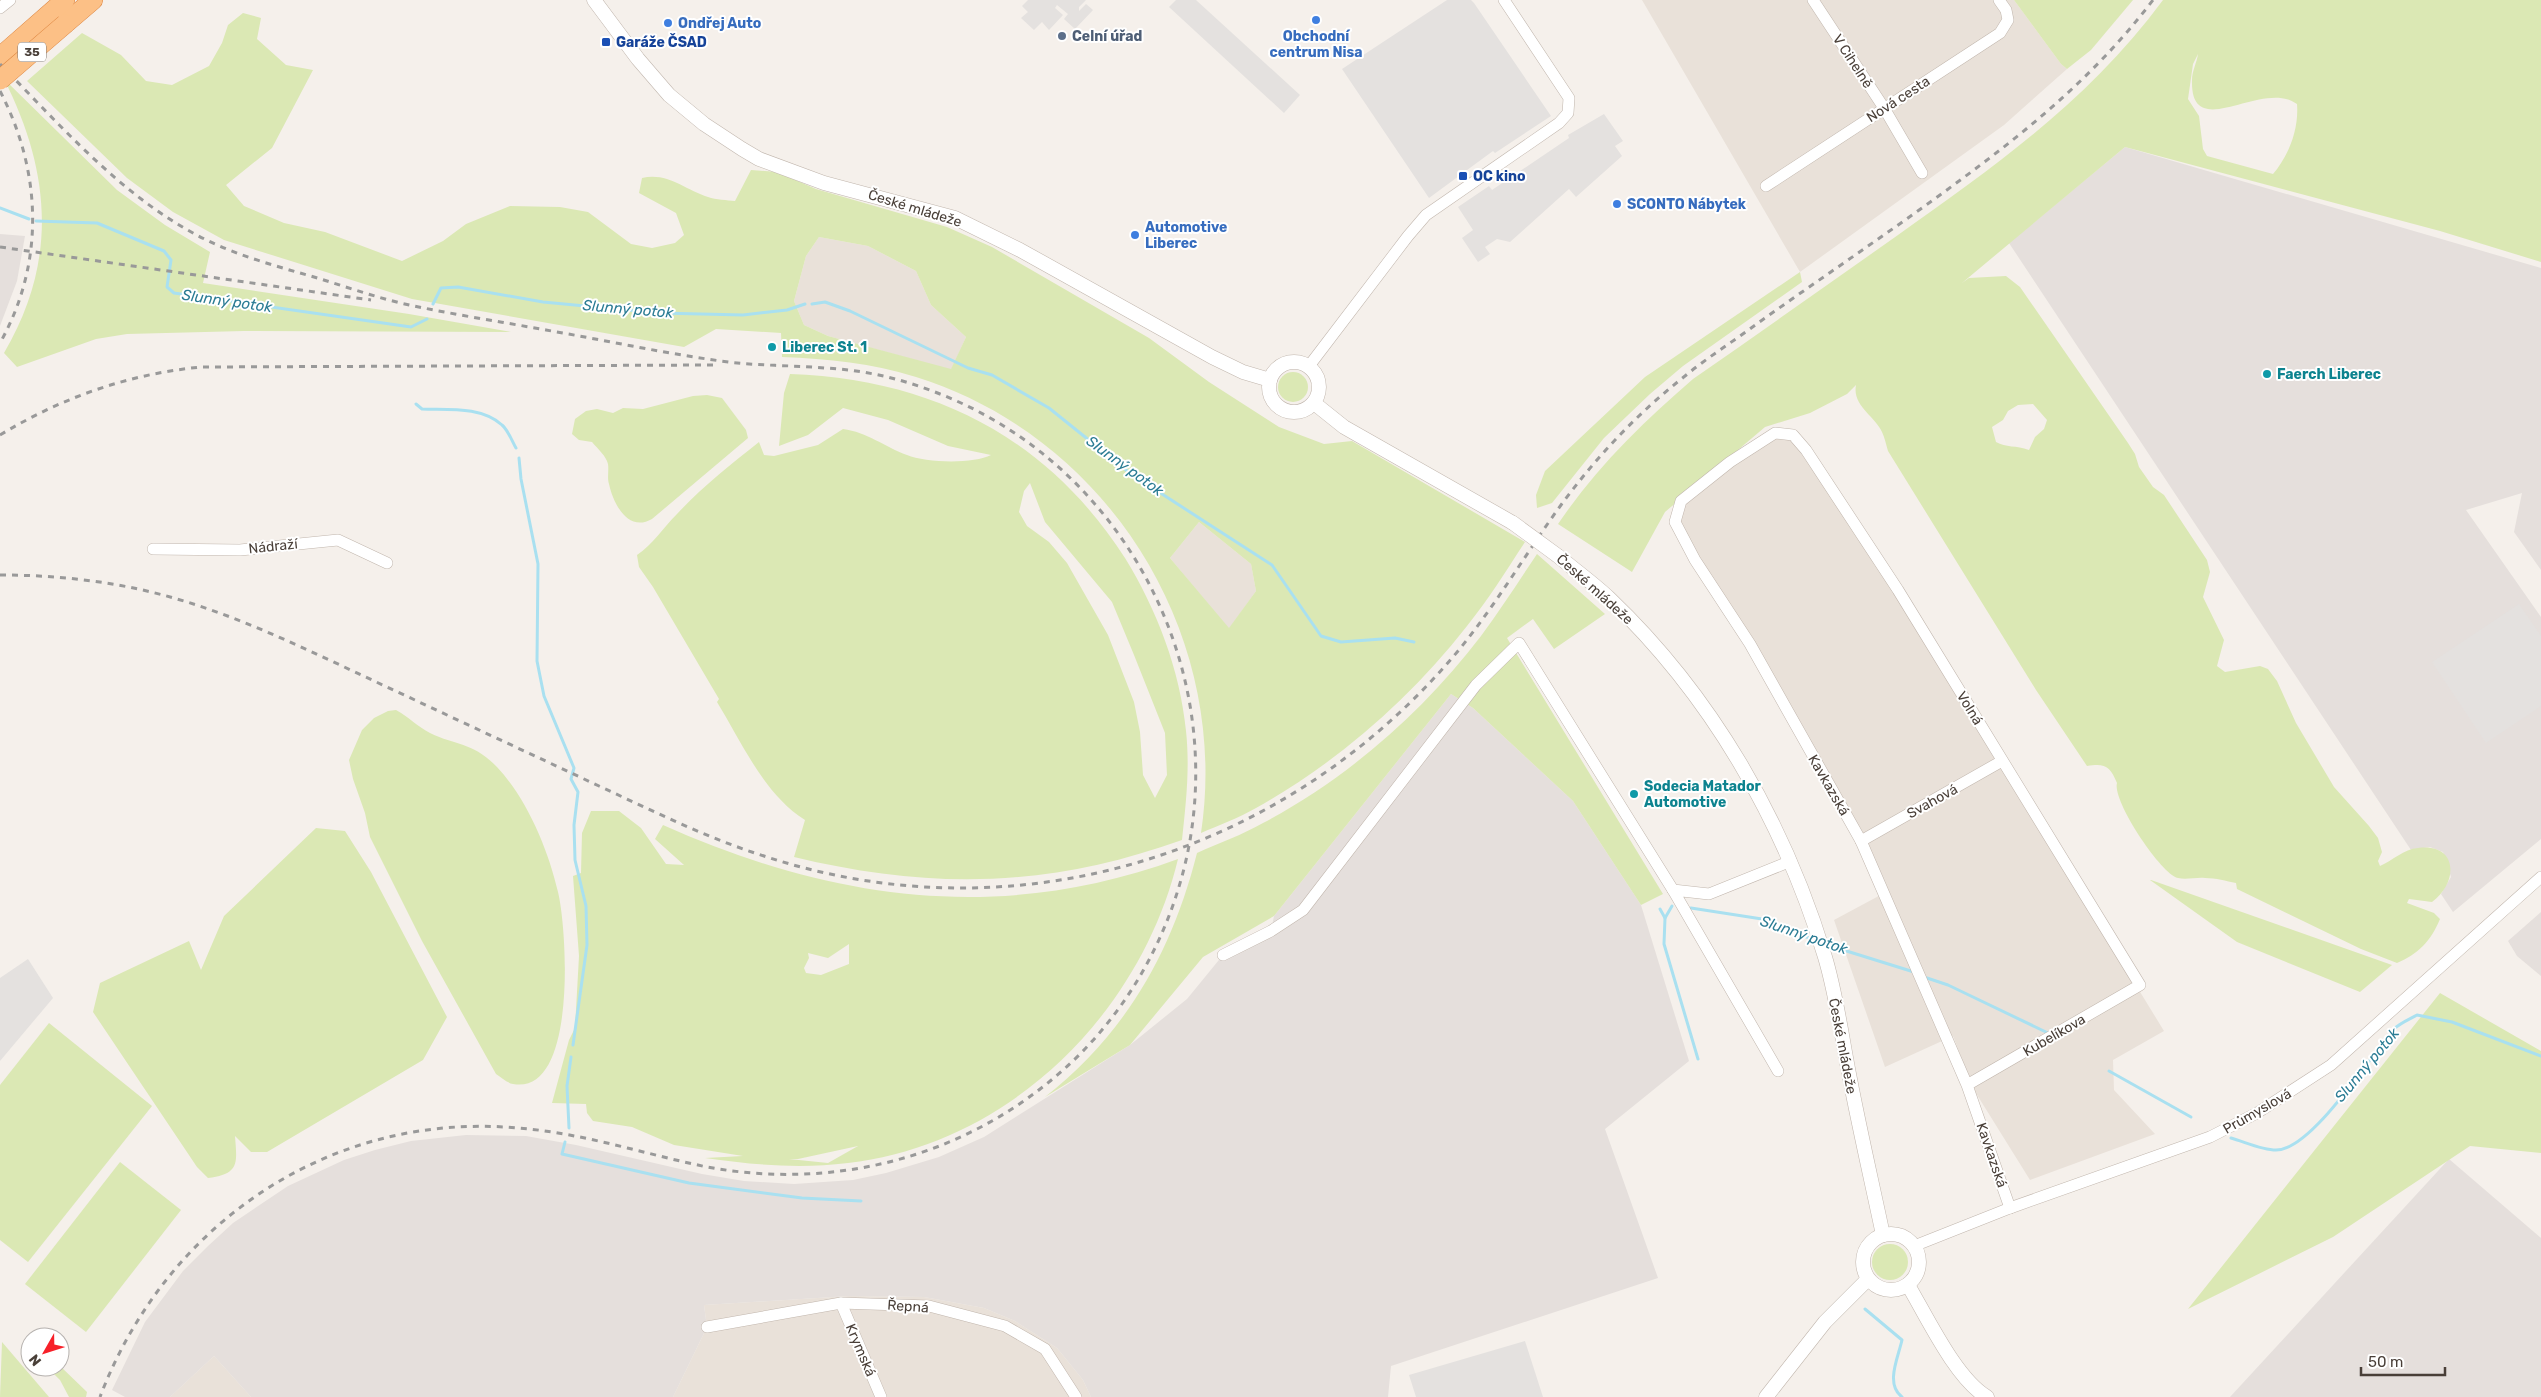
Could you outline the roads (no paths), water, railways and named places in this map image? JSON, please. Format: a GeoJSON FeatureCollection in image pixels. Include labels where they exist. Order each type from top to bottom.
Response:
{"type":"FeatureCollection","features":[{"type":"Feature","properties":{"kind":"highway","name":"35"},"geometry":{"type":"LineString","coordinates":[[0,80],[58,18],[65,0]]}},
{"type":"Feature","properties":{"kind":"highway","name":"35"},"geometry":{"type":"LineString","coordinates":[[0,57],[58,18],[93,0]]}},
{"type":"Feature","properties":{"kind":"street"},"geometry":{"type":"LineString","coordinates":[[0,8],[10,0]]}},
{"type":"Feature","properties":{"kind":"street","name":"České mládeže"},"geometry":{"type":"LineString","coordinates":[[594,0],[638,58],[670,95],[704,124],[759,159],[824,183],[955,218],[1020,250],[1212,357],[1243,372],[1270,380]]}},
{"type":"Feature","properties":{"kind":"street"},"geometry":{"type":"LineString","coordinates":[[1309,366],[1426,215],[1559,123],[1568,113],[1569,98],[1504,0]]}},
{"type":"Feature","properties":{"kind":"street","name":"V Cihelně"},"geometry":{"type":"LineString","coordinates":[[1813,0],[1884,108],[1922,173]]}},
{"type":"Feature","properties":{"kind":"street","name":"Nová cesta"},"geometry":{"type":"LineString","coordinates":[[1766,186],[2000,33],[2008,20],[2006,10],[1999,0]]}},
{"type":"Feature","properties":{"kind":"street"},"geometry":{"type":"LineString","coordinates":[[1288,362],[1300,362],[1309,366],[1316,374],[1319,384],[1318,394],[1314,403],[1299,412],[1282,409],[1271,397],[1270,380],[1277,368],[1288,362]]}},
{"type":"Feature","properties":{"kind":"street","name":"České mládeže"},"geometry":{"type":"LineString","coordinates":[[1314,403],[1344,427],[1512,523],[1558,556],[1608,597],[1650,640],[1718,726],[1745,770],[1791,861],[1815,926],[1825,957],[1883,1235]]}},
{"type":"Feature","properties":{"kind":"street","name":"Kavkazská"},"geometry":{"type":"LineString","coordinates":[[1793,435],[1775,434],[1730,462],[1680,501],[1675,522],[1695,560],[1750,644],[1861,841],[1967,1085],[2010,1208]]}},
{"type":"Feature","properties":{"kind":"street","name":"Volná"},"geometry":{"type":"LineString","coordinates":[[1793,435],[1806,450],[1898,590],[2140,985]]}},
{"type":"Feature","properties":{"kind":"street","name":"Nádraží"},"geometry":{"type":"LineString","coordinates":[[153,549],[240,550],[338,540],[387,563]]}},
{"type":"Feature","properties":{"kind":"street"},"geometry":{"type":"LineString","coordinates":[[1223,955],[1271,931],[1303,910],[1476,684],[1519,643],[1674,890],[1778,1071]]}},
{"type":"Feature","properties":{"kind":"street","name":"Svahová"},"geometry":{"type":"LineString","coordinates":[[1861,841],[2002,761]]}},
{"type":"Feature","properties":{"kind":"street"},"geometry":{"type":"LineString","coordinates":[[1674,890],[1709,894],[1791,861]]}},
{"type":"Feature","properties":{"kind":"street","name":"Průmyslová"},"geometry":{"type":"LineString","coordinates":[[1914,1246],[2010,1208],[2210,1137],[2257,1113],[2331,1065],[2541,877]]}},
{"type":"Feature","properties":{"kind":"street","name":"Kubelíkova"},"geometry":{"type":"LineString","coordinates":[[1967,1085],[2140,985]]}},
{"type":"Feature","properties":{"kind":"street"},"geometry":{"type":"LineString","coordinates":[[1883,1235],[1898,1235],[1914,1246],[1919,1258],[1918,1270],[1908,1285],[1889,1290],[1875,1285],[1868,1279],[1863,1265],[1865,1250],[1870,1243],[1883,1235]]}},
{"type":"Feature","properties":{"kind":"street"},"geometry":{"type":"LineString","coordinates":[[1766,1397],[1825,1322],[1868,1279]]}},
{"type":"Feature","properties":{"kind":"street"},"geometry":{"type":"LineString","coordinates":[[1908,1285],[1957,1368],[1969,1384],[1988,1397]]}},
{"type":"Feature","properties":{"kind":"street","name":"Řepná"},"geometry":{"type":"LineString","coordinates":[[707,1326],[841,1303],[929,1306],[1005,1326],[1045,1349],[1076,1397]]}},
{"type":"Feature","properties":{"kind":"street","name":"Krymská"},"geometry":{"type":"LineString","coordinates":[[841,1303],[881,1397]]}},
{"type":"Feature","properties":{"kind":"waterway","name":"Slunný potok"},"geometry":{"type":"LineString","coordinates":[[0,208],[29,219]]}},
{"type":"Feature","properties":{"kind":"waterway","name":"Slunný potok"},"geometry":{"type":"LineString","coordinates":[[36,221],[97,223],[164,251],[171,260],[167,287],[174,293],[411,327],[427,319]]}},
{"type":"Feature","properties":{"kind":"waterway","name":"Slunný potok"},"geometry":{"type":"LineString","coordinates":[[433,304],[441,288],[458,287],[543,302],[659,313],[743,315],[787,310],[805,304]]}},
{"type":"Feature","properties":{"kind":"waterway","name":"Slunný potok"},"geometry":{"type":"LineString","coordinates":[[812,304],[825,302],[850,311],[968,368],[992,375],[1049,408],[1131,474],[1272,565],[1321,636],[1341,642],[1395,638],[1414,642]]}},
{"type":"Feature","properties":{"kind":"waterway"},"geometry":{"type":"LineString","coordinates":[[416,404],[422,409],[464,410],[494,419],[504,427],[516,448]]}},
{"type":"Feature","properties":{"kind":"waterway"},"geometry":{"type":"LineString","coordinates":[[519,458],[521,479],[538,564],[537,661],[544,696],[574,768],[571,779],[578,792],[574,825],[575,860],[586,906],[587,945],[573,1045]]}},
{"type":"Feature","properties":{"kind":"waterway","name":"Slunný potok"},"geometry":{"type":"LineString","coordinates":[[1660,909],[1665,918],[1672,906]]}},
{"type":"Feature","properties":{"kind":"waterway","name":"Slunný potok"},"geometry":{"type":"LineString","coordinates":[[1691,908],[1762,919],[1814,940]]}},
{"type":"Feature","properties":{"kind":"waterway"},"geometry":{"type":"LineString","coordinates":[[1665,918],[1664,944],[1698,1059]]}},
{"type":"Feature","properties":{"kind":"waterway","name":"Slunný potok"},"geometry":{"type":"LineString","coordinates":[[1824,944],[1914,972]]}},
{"type":"Feature","properties":{"kind":"waterway","name":"Slunný potok"},"geometry":{"type":"LineString","coordinates":[[1927,978],[1948,985],[2048,1033]]}},
{"type":"Feature","properties":{"kind":"waterway","name":"Slunný potok"},"geometry":{"type":"LineString","coordinates":[[2231,1138],[2271,1150],[2290,1146],[2306,1135],[2340,1100],[2394,1029],[2417,1015],[2452,1022],[2541,1056]]}},
{"type":"Feature","properties":{"kind":"waterway"},"geometry":{"type":"LineString","coordinates":[[569,1128],[567,1086],[571,1057]]}},
{"type":"Feature","properties":{"kind":"waterway","name":"Slunný potok"},"geometry":{"type":"LineString","coordinates":[[2109,1071],[2191,1117]]}},
{"type":"Feature","properties":{"kind":"waterway"},"geometry":{"type":"LineString","coordinates":[[565,1142],[562,1154],[689,1183],[802,1198],[861,1201]]}},
{"type":"Feature","properties":{"kind":"waterway"},"geometry":{"type":"LineString","coordinates":[[1865,1309],[1902,1340],[1893,1378],[1897,1392],[1902,1397]]}},
{"type":"Feature","properties":{"kind":"railway"},"geometry":{"type":"LineString","coordinates":[[0,575],[45,576],[112,584],[155,593],[223,614],[268,632],[680,824],[764,856],[859,880],[955,888],[1050,882],[1142,861],[1230,827],[1313,780],[1390,722],[1458,651],[1485,616],[1548,523],[1575,487],[1604,452],[1635,420],[1703,362],[1915,213],[2012,141],[2072,89],[2127,32],[2153,0]]}},
{"type":"Feature","properties":{"kind":"railway"},"geometry":{"type":"LineString","coordinates":[[0,64],[78,144],[134,193],[164,215],[195,234],[240,254],[376,296],[447,312],[721,361],[840,369],[884,376],[940,394],[1004,426],[1060,469],[1108,520],[1146,578],[1174,642],[1191,710],[1196,780],[1188,851],[1180,884],[1156,946],[1140,976],[1102,1030],[1080,1055],[1055,1077],[1017,1105],[977,1129],[935,1148],[892,1161],[846,1170],[800,1174],[754,1173],[707,1167],[566,1134],[518,1128],[449,1128],[383,1138],[321,1160],[264,1191],[212,1231],[167,1279],[129,1335],[100,1397]]}},
{"type":"Feature","properties":{"kind":"railway"},"geometry":{"type":"LineString","coordinates":[[0,91],[14,122],[24,153],[33,217],[31,249],[25,281],[15,313],[0,343]]}},
{"type":"Feature","properties":{"kind":"railway"},"geometry":{"type":"LineString","coordinates":[[0,247],[371,300]]}},
{"type":"Feature","properties":{"kind":"railway"},"geometry":{"type":"LineString","coordinates":[[0,435],[48,409],[97,389],[148,375],[201,367],[715,365]]}},
{"type":"Feature","properties":{"kind":"place","name":"Obchodní centrum Nisa"},"geometry":{"type":"Point","coordinates":[1316,20]}},
{"type":"Feature","properties":{"kind":"place","name":"Ondřej Auto"},"geometry":{"type":"Point","coordinates":[668,23]}},
{"type":"Feature","properties":{"kind":"place","name":"Celní úřad"},"geometry":{"type":"Point","coordinates":[1062,36]}},
{"type":"Feature","properties":{"kind":"place","name":"Garáže ČSAD"},"geometry":{"type":"Point","coordinates":[606,42]}},
{"type":"Feature","properties":{"kind":"place","name":"OC kino"},"geometry":{"type":"Point","coordinates":[1463,176]}},
{"type":"Feature","properties":{"kind":"place","name":"SCONTO Nábytek"},"geometry":{"type":"Point","coordinates":[1617,204]}},
{"type":"Feature","properties":{"kind":"place","name":"Automotive Liberec"},"geometry":{"type":"Point","coordinates":[1135,235]}},
{"type":"Feature","properties":{"kind":"place","name":"Liberec St. 1"},"geometry":{"type":"Point","coordinates":[772,347]}},
{"type":"Feature","properties":{"kind":"place","name":"Faerch Liberec"},"geometry":{"type":"Point","coordinates":[2267,374]}},
{"type":"Feature","properties":{"kind":"place","name":"Sodecia Matador Automotive"},"geometry":{"type":"Point","coordinates":[1634,794]}}]}
